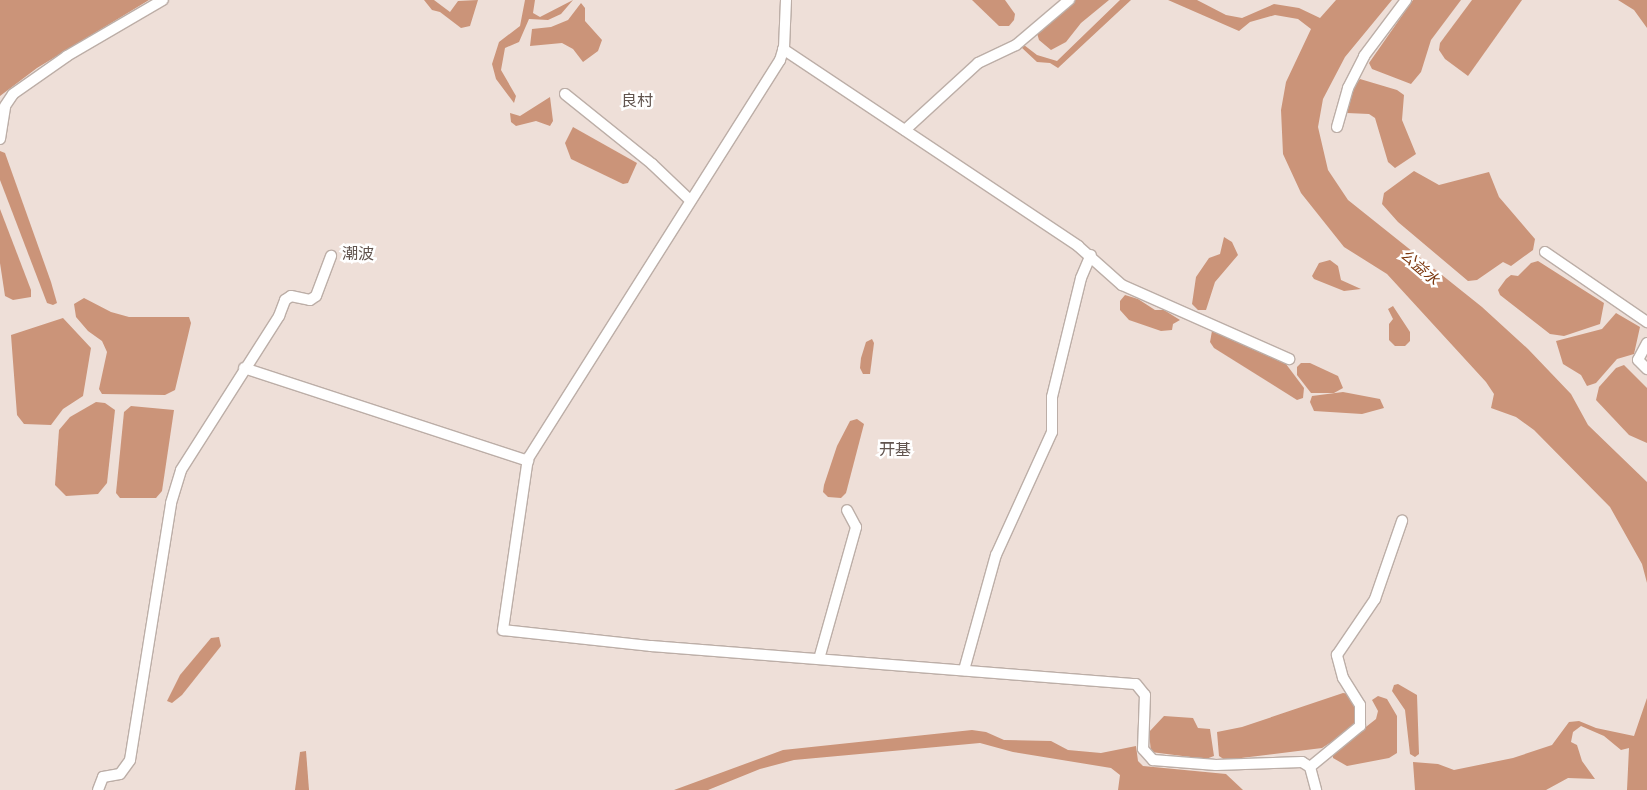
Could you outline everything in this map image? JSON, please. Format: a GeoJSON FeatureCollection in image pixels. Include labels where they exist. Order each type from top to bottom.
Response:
{"type":"FeatureCollection","features":[{"type":"Feature","properties":{"kind":"street"},"geometry":{"type":"LineString","coordinates":[[0,140],[5,106],[13,94],[67,56],[163,0]]}},
{"type":"Feature","properties":{"kind":"street"},"geometry":{"type":"LineString","coordinates":[[786,0],[783,49],[528,461],[503,630],[819,659],[1138,684],[1145,695],[1143,749],[1153,760],[1216,765],[1288,760],[1310,767]]}},
{"type":"Feature","properties":{"kind":"street"},"geometry":{"type":"LineString","coordinates":[[905,130],[978,63],[1001,49],[1016,45],[1069,0]]}},
{"type":"Feature","properties":{"kind":"street"},"geometry":{"type":"LineString","coordinates":[[1336,127],[1348,88],[1364,56],[1406,0]]}},
{"type":"Feature","properties":{"kind":"street"},"geometry":{"type":"LineString","coordinates":[[783,49],[1091,255],[1129,289],[1289,359]]}},
{"type":"Feature","properties":{"kind":"street"},"geometry":{"type":"LineString","coordinates":[[565,94],[652,164],[690,200]]}},
{"type":"Feature","properties":{"kind":"street"},"geometry":{"type":"LineString","coordinates":[[1545,252],[1647,322]]}},
{"type":"Feature","properties":{"kind":"street"},"geometry":{"type":"LineString","coordinates":[[964,670],[996,555],[1052,432],[1052,397],[1081,278],[1091,255]]}},
{"type":"Feature","properties":{"kind":"street"},"geometry":{"type":"LineString","coordinates":[[98,790],[103,777],[120,774],[130,760],[165,541],[178,478],[188,457],[224,404],[244,368],[279,316],[286,298],[310,300],[317,294],[331,256]]}},
{"type":"Feature","properties":{"kind":"street"},"geometry":{"type":"LineString","coordinates":[[1647,343],[1638,360],[1647,369]]}},
{"type":"Feature","properties":{"kind":"street"},"geometry":{"type":"LineString","coordinates":[[244,368],[528,461]]}},
{"type":"Feature","properties":{"kind":"street"},"geometry":{"type":"LineString","coordinates":[[819,659],[856,527],[847,510]]}},
{"type":"Feature","properties":{"kind":"street"},"geometry":{"type":"LineString","coordinates":[[1310,767],[1360,726],[1360,705],[1343,678],[1337,655],[1376,599],[1402,521]]}},
{"type":"Feature","properties":{"kind":"street"},"geometry":{"type":"LineString","coordinates":[[1310,767],[1316,790]]}},
{"type":"Feature","properties":{"kind":"water"},"geometry":{"type":"Polygon","coordinates":[[[0,0],[149,0],[37,68],[0,96],[0,0]]]}},
{"type":"Feature","properties":{"kind":"water"},"geometry":{"type":"Polygon","coordinates":[[[424,0],[434,0],[450,12],[458,1],[478,0],[470,26],[461,28],[440,12],[432,10],[424,0]]]}},
{"type":"Feature","properties":{"kind":"water"},"geometry":{"type":"Polygon","coordinates":[[[525,0],[535,0],[533,13],[540,17],[573,0],[561,14],[548,20],[529,19],[519,42],[505,48],[501,70],[516,96],[514,103],[496,79],[492,64],[499,42],[520,26],[525,0]]]}},
{"type":"Feature","properties":{"kind":"water"},"geometry":{"type":"Polygon","coordinates":[[[972,0],[1005,0],[1015,14],[1014,20],[1009,26],[999,26],[972,0]]]}},
{"type":"Feature","properties":{"kind":"water"},"geometry":{"type":"Polygon","coordinates":[[[1075,0],[1109,0],[1081,23],[1066,42],[1051,50],[1039,40],[1036,30],[1075,0]]]}},
{"type":"Feature","properties":{"kind":"water"},"geometry":{"type":"Polygon","coordinates":[[[1120,0],[1131,0],[1058,68],[1050,63],[1037,62],[1021,47],[1024,45],[1037,55],[1057,61],[1120,0]]]}},
{"type":"Feature","properties":{"kind":"water","name":"公益水"},"geometry":{"type":"Polygon","coordinates":[[[1168,0],[1197,0],[1226,15],[1242,18],[1274,4],[1299,8],[1320,18],[1336,0],[1392,0],[1345,57],[1323,99],[1318,127],[1328,170],[1348,200],[1482,307],[1528,349],[1571,394],[1588,425],[1647,482],[1647,583],[1642,564],[1610,507],[1534,430],[1516,417],[1491,408],[1494,394],[1486,382],[1387,274],[1344,247],[1301,193],[1283,154],[1281,110],[1286,82],[1311,29],[1298,19],[1275,15],[1250,22],[1239,31],[1168,0]]]}},
{"type":"Feature","properties":{"kind":"water"},"geometry":{"type":"Polygon","coordinates":[[[1413,0],[1461,0],[1431,40],[1421,72],[1411,84],[1372,69],[1369,63],[1413,0]]]}},
{"type":"Feature","properties":{"kind":"water"},"geometry":{"type":"Polygon","coordinates":[[[1472,0],[1522,0],[1468,76],[1445,59],[1439,50],[1440,43],[1472,0]]]}},
{"type":"Feature","properties":{"kind":"water"},"geometry":{"type":"Polygon","coordinates":[[[1618,0],[1647,0],[1647,28],[1634,10],[1618,0]]]}},
{"type":"Feature","properties":{"kind":"water"},"geometry":{"type":"Polygon","coordinates":[[[581,3],[585,8],[585,21],[602,40],[598,51],[583,62],[573,49],[562,43],[530,46],[532,29],[551,27],[568,20],[581,3]]]}},
{"type":"Feature","properties":{"kind":"water"},"geometry":{"type":"Polygon","coordinates":[[[1360,79],[1397,90],[1404,95],[1402,120],[1416,154],[1395,168],[1388,162],[1375,118],[1369,114],[1347,113],[1353,88],[1360,79]]]}},
{"type":"Feature","properties":{"kind":"water"},"geometry":{"type":"Polygon","coordinates":[[[550,97],[553,121],[550,126],[536,121],[516,126],[511,122],[510,113],[520,116],[550,97]]]}},
{"type":"Feature","properties":{"kind":"water"},"geometry":{"type":"Polygon","coordinates":[[[573,127],[637,163],[628,183],[623,184],[571,159],[565,143],[573,127]]]}},
{"type":"Feature","properties":{"kind":"water"},"geometry":{"type":"Polygon","coordinates":[[[0,151],[5,153],[51,282],[57,303],[53,305],[47,303],[0,180],[0,151]]]}},
{"type":"Feature","properties":{"kind":"water"},"geometry":{"type":"Polygon","coordinates":[[[1414,171],[1439,185],[1489,172],[1499,197],[1535,239],[1533,250],[1511,266],[1503,262],[1477,280],[1468,281],[1398,222],[1382,204],[1384,193],[1414,171]]]}},
{"type":"Feature","properties":{"kind":"water"},"geometry":{"type":"Polygon","coordinates":[[[0,209],[31,290],[31,297],[13,300],[5,296],[0,263],[0,209]]]}},
{"type":"Feature","properties":{"kind":"water"},"geometry":{"type":"Polygon","coordinates":[[[1224,237],[1232,242],[1238,255],[1215,282],[1206,310],[1198,310],[1192,304],[1196,277],[1209,258],[1220,254],[1224,237]]]}},
{"type":"Feature","properties":{"kind":"water"},"geometry":{"type":"Polygon","coordinates":[[[1330,260],[1338,266],[1341,280],[1361,289],[1344,291],[1314,279],[1312,276],[1319,263],[1330,260]]]}},
{"type":"Feature","properties":{"kind":"water"},"geometry":{"type":"Polygon","coordinates":[[[1538,261],[1604,303],[1600,324],[1564,336],[1550,334],[1500,295],[1498,290],[1506,279],[1511,275],[1518,276],[1531,263],[1538,261]]]}},
{"type":"Feature","properties":{"kind":"water"},"geometry":{"type":"Polygon","coordinates":[[[1125,295],[1138,299],[1155,310],[1164,310],[1180,320],[1173,324],[1172,330],[1161,331],[1129,320],[1120,310],[1120,301],[1125,295]]]}},
{"type":"Feature","properties":{"kind":"water"},"geometry":{"type":"Polygon","coordinates":[[[84,298],[111,312],[129,317],[189,317],[191,323],[175,390],[165,395],[102,394],[99,389],[107,352],[102,341],[88,331],[76,317],[74,304],[84,298]]]}},
{"type":"Feature","properties":{"kind":"water"},"geometry":{"type":"Polygon","coordinates":[[[1393,306],[1410,332],[1410,341],[1405,346],[1395,346],[1389,340],[1389,324],[1393,319],[1388,309],[1393,306]]]}},
{"type":"Feature","properties":{"kind":"water"},"geometry":{"type":"Polygon","coordinates":[[[1616,313],[1640,327],[1634,354],[1617,359],[1596,383],[1587,386],[1581,375],[1563,364],[1556,341],[1602,329],[1616,313]]]}},
{"type":"Feature","properties":{"kind":"water"},"geometry":{"type":"Polygon","coordinates":[[[63,318],[91,348],[83,396],[63,409],[51,425],[24,424],[17,415],[11,335],[63,318]]]}},
{"type":"Feature","properties":{"kind":"water"},"geometry":{"type":"Polygon","coordinates":[[[1212,331],[1286,364],[1304,388],[1303,398],[1297,400],[1214,348],[1210,342],[1212,331]]]}},
{"type":"Feature","properties":{"kind":"water"},"geometry":{"type":"Polygon","coordinates":[[[872,339],[874,343],[870,374],[863,374],[860,368],[861,358],[866,342],[872,339]]]}},
{"type":"Feature","properties":{"kind":"water"},"geometry":{"type":"Polygon","coordinates":[[[1301,363],[1310,363],[1338,376],[1343,388],[1334,393],[1311,393],[1297,375],[1297,367],[1301,363]]]}},
{"type":"Feature","properties":{"kind":"water"},"geometry":{"type":"Polygon","coordinates":[[[1624,365],[1647,388],[1647,443],[1629,435],[1596,400],[1599,387],[1616,368],[1624,365]]]}},
{"type":"Feature","properties":{"kind":"water"},"geometry":{"type":"Polygon","coordinates":[[[1343,392],[1380,399],[1384,408],[1362,414],[1314,411],[1310,402],[1312,396],[1343,392]]]}},
{"type":"Feature","properties":{"kind":"water"},"geometry":{"type":"Polygon","coordinates":[[[96,402],[105,403],[115,410],[107,483],[98,494],[66,496],[55,485],[59,430],[70,417],[96,402]]]}},
{"type":"Feature","properties":{"kind":"water"},"geometry":{"type":"Polygon","coordinates":[[[131,406],[174,410],[162,491],[156,498],[120,498],[116,493],[124,412],[131,406]]]}},
{"type":"Feature","properties":{"kind":"water"},"geometry":{"type":"Polygon","coordinates":[[[857,419],[864,424],[846,493],[841,498],[828,497],[823,492],[824,485],[837,446],[850,421],[857,419]]]}},
{"type":"Feature","properties":{"kind":"water"},"geometry":{"type":"Polygon","coordinates":[[[219,637],[221,646],[182,695],[172,703],[167,701],[180,675],[211,638],[219,637]]]}},
{"type":"Feature","properties":{"kind":"water"},"geometry":{"type":"Polygon","coordinates":[[[1398,684],[1417,695],[1419,754],[1415,757],[1410,754],[1405,710],[1392,691],[1394,685],[1398,684]]]}},
{"type":"Feature","properties":{"kind":"water"},"geometry":{"type":"Polygon","coordinates":[[[1343,693],[1350,694],[1356,705],[1356,726],[1322,748],[1225,760],[1219,756],[1217,732],[1242,727],[1343,693]]]}},
{"type":"Feature","properties":{"kind":"water"},"geometry":{"type":"Polygon","coordinates":[[[1378,696],[1387,699],[1397,716],[1397,753],[1389,758],[1347,766],[1333,758],[1333,753],[1376,719],[1378,711],[1372,700],[1378,696]]]}},
{"type":"Feature","properties":{"kind":"water"},"geometry":{"type":"Polygon","coordinates":[[[1647,698],[1647,790],[1627,790],[1629,748],[1621,750],[1604,736],[1581,726],[1573,732],[1571,742],[1577,745],[1582,761],[1595,779],[1568,778],[1546,790],[1415,790],[1413,762],[1438,764],[1454,770],[1513,758],[1552,745],[1569,722],[1579,721],[1596,728],[1634,736],[1647,698]]]}},
{"type":"Feature","properties":{"kind":"water"},"geometry":{"type":"Polygon","coordinates":[[[1164,716],[1193,718],[1198,728],[1210,729],[1214,756],[1206,759],[1151,752],[1149,732],[1164,716]]]}},
{"type":"Feature","properties":{"kind":"water"},"geometry":{"type":"Polygon","coordinates":[[[972,730],[986,732],[1004,740],[1051,741],[1068,750],[1101,753],[1136,746],[1138,761],[1143,766],[1226,774],[1243,790],[1118,790],[1120,775],[1111,768],[1013,752],[980,743],[794,760],[760,769],[708,790],[674,790],[783,750],[972,730]]]}},
{"type":"Feature","properties":{"kind":"water"},"geometry":{"type":"Polygon","coordinates":[[[306,751],[309,790],[295,790],[300,752],[306,751]]]}},
{"type":"Feature","properties":{"kind":"district","name":"良村"},"geometry":{"type":"Point","coordinates":[637,100]}},
{"type":"Feature","properties":{"kind":"district","name":"潮波"},"geometry":{"type":"Point","coordinates":[358,253]}},
{"type":"Feature","properties":{"kind":"district","name":"开基"},"geometry":{"type":"Point","coordinates":[895,449]}}]}
